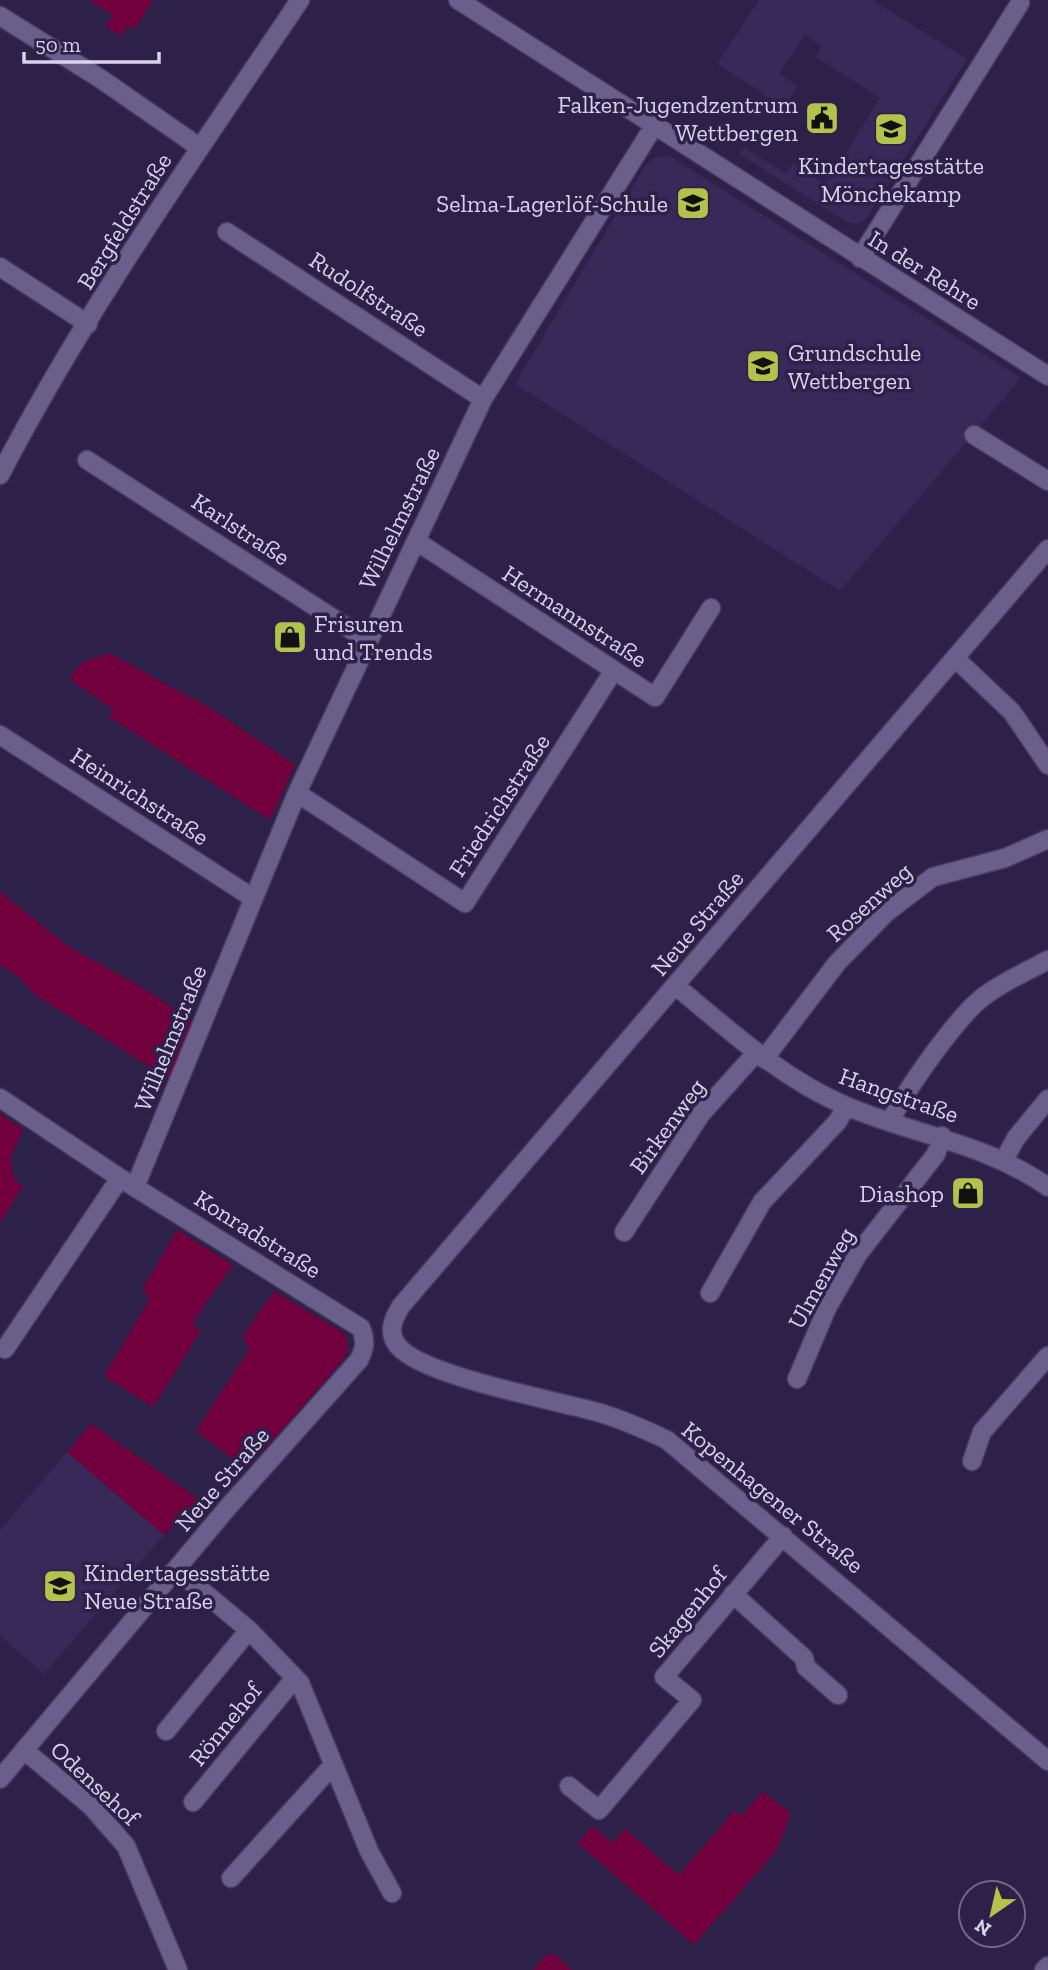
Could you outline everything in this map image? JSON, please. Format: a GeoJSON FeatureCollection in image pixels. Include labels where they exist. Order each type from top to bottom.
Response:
{"type":"FeatureCollection","features":[{"type":"Feature","properties":{"kind":"street","name":"Bergfeldstraße"},"geometry":{"type":"LineString","coordinates":[[0,475],[88,324],[199,147],[300,0]]}},
{"type":"Feature","properties":{"kind":"street","name":"In der Rehre"},"geometry":{"type":"LineString","coordinates":[[458,0],[1048,376]]}},
{"type":"Feature","properties":{"kind":"street"},"geometry":{"type":"LineString","coordinates":[[860,258],[1020,3]]}},
{"type":"Feature","properties":{"kind":"street"},"geometry":{"type":"LineString","coordinates":[[0,16],[101,79],[199,147]]}},
{"type":"Feature","properties":{"kind":"street","name":"Wilhelmstraße"},"geometry":{"type":"LineString","coordinates":[[128,1182],[297,793],[483,398],[654,127]]}},
{"type":"Feature","properties":{"kind":"street","name":"Rudolfstraße"},"geometry":{"type":"LineString","coordinates":[[227,232],[483,398]]}},
{"type":"Feature","properties":{"kind":"street"},"geometry":{"type":"LineString","coordinates":[[0,267],[88,324]]}},
{"type":"Feature","properties":{"kind":"street"},"geometry":{"type":"LineString","coordinates":[[974,435],[1048,481]]}},
{"type":"Feature","properties":{"kind":"street","name":"Karlstraße"},"geometry":{"type":"LineString","coordinates":[[87,460],[368,640]]}},
{"type":"Feature","properties":{"kind":"street","name":"Hermannstraße"},"geometry":{"type":"LineString","coordinates":[[415,541],[655,697],[711,608]]}},
{"type":"Feature","properties":{"kind":"street","name":"Neue Straße"},"geometry":{"type":"LineString","coordinates":[[392,1331],[393,1321],[401,1306],[1048,550]]}},
{"type":"Feature","properties":{"kind":"street"},"geometry":{"type":"LineString","coordinates":[[955,658],[1012,712],[1048,765]]}},
{"type":"Feature","properties":{"kind":"street","name":"Friedrichstraße"},"geometry":{"type":"LineString","coordinates":[[297,793],[465,903],[614,670]]}},
{"type":"Feature","properties":{"kind":"street","name":"Heinrichstraße"},"geometry":{"type":"LineString","coordinates":[[0,735],[253,898]]}},
{"type":"Feature","properties":{"kind":"street","name":"Rosenweg"},"geometry":{"type":"LineString","coordinates":[[760,1056],[837,963],[887,912],[933,877],[1005,858],[1048,839]]}},
{"type":"Feature","properties":{"kind":"street"},"geometry":{"type":"LineString","coordinates":[[891,1122],[899,1104],[941,1045],[981,998],[1048,960]]}},
{"type":"Feature","properties":{"kind":"street","name":"Hangstraße"},"geometry":{"type":"LineString","coordinates":[[676,986],[760,1056],[816,1091],[846,1106],[942,1136],[1004,1160],[1048,1187]]}},
{"type":"Feature","properties":{"kind":"street","name":"Birkenweg"},"geometry":{"type":"LineString","coordinates":[[624,1232],[701,1114],[760,1056]]}},
{"type":"Feature","properties":{"kind":"street","name":"Konradstraße"},"geometry":{"type":"LineString","coordinates":[[0,1098],[361,1328],[365,1338]]}},
{"type":"Feature","properties":{"kind":"street"},"geometry":{"type":"LineString","coordinates":[[1004,1160],[1016,1138],[1048,1100]]}},
{"type":"Feature","properties":{"kind":"street"},"geometry":{"type":"LineString","coordinates":[[710,1293],[762,1202],[838,1121],[846,1106]]}},
{"type":"Feature","properties":{"kind":"street","name":"Ulmenweg"},"geometry":{"type":"LineString","coordinates":[[797,1379],[827,1308],[858,1254],[936,1154],[942,1136]]}},
{"type":"Feature","properties":{"kind":"street"},"geometry":{"type":"LineString","coordinates":[[5,1349],[128,1182]]}},
{"type":"Feature","properties":{"kind":"street","name":"Kopenhagener Straße"},"geometry":{"type":"LineString","coordinates":[[392,1331],[396,1344],[423,1363],[599,1412],[667,1440],[1048,1761]]}},
{"type":"Feature","properties":{"kind":"street","name":"Neue Straße"},"geometry":{"type":"LineString","coordinates":[[0,1779],[359,1360],[365,1348],[365,1338]]}},
{"type":"Feature","properties":{"kind":"street"},"geometry":{"type":"LineString","coordinates":[[972,1461],[982,1433],[1048,1356]]}},
{"type":"Feature","properties":{"kind":"street","name":"Skagenhof"},"geometry":{"type":"LineString","coordinates":[[569,1786],[599,1810],[692,1700],[664,1677],[783,1536]]}},
{"type":"Feature","properties":{"kind":"street","name":"Rönnehof"},"geometry":{"type":"LineString","coordinates":[[177,1570],[249,1630],[300,1683],[369,1851],[392,1894]]}},
{"type":"Feature","properties":{"kind":"street"},"geometry":{"type":"LineString","coordinates":[[733,1594],[804,1658],[806,1667],[838,1695]]}},
{"type":"Feature","properties":{"kind":"street","name":"Rönnehof"},"geometry":{"type":"LineString","coordinates":[[166,1731],[249,1630]]}},
{"type":"Feature","properties":{"kind":"street","name":"Rönnehof"},"geometry":{"type":"LineString","coordinates":[[193,1802],[295,1678]]}},
{"type":"Feature","properties":{"kind":"street","name":"Odensehof"},"geometry":{"type":"LineString","coordinates":[[23,1750],[91,1806],[126,1846],[177,1970]]}},
{"type":"Feature","properties":{"kind":"street"},"geometry":{"type":"LineString","coordinates":[[230,1878],[333,1765]]}},
{"type":"Feature","properties":{"kind":"street"},"geometry":{"type":"LineString","coordinates":[[1044,1970],[1048,1966]]}},
{"type":"Feature","properties":{"kind":"shaded area"},"geometry":{"type":"Polygon","coordinates":[[[89,0],[153,0],[134,30],[128,25],[121,36],[106,27],[113,15],[89,0]]]}},
{"type":"Feature","properties":{"kind":"shaded area","name":"Kindertagesstätte Mönchekamp"},"geometry":{"type":"Polygon","coordinates":[[[759,0],[872,0],[967,59],[866,219],[857,224],[847,222],[739,154],[744,147],[786,174],[793,163],[826,184],[880,98],[816,57],[822,46],[805,35],[779,74],[798,86],[784,107],[717,64],[759,0]]]}},
{"type":"Feature","properties":{"kind":"shaded area","name":"Grundschule Wettbergen"},"geometry":{"type":"Polygon","coordinates":[[[668,155],[1021,378],[840,591],[515,384],[645,166],[652,159],[668,155]]]}},
{"type":"Feature","properties":{"kind":"shaded area"},"geometry":{"type":"Polygon","coordinates":[[[109,653],[212,709],[295,765],[270,820],[109,717],[113,709],[69,679],[81,663],[109,653]]]}},
{"type":"Feature","properties":{"kind":"shaded area"},"geometry":{"type":"Polygon","coordinates":[[[0,892],[68,946],[143,988],[194,1022],[172,1081],[34,994],[17,975],[0,965],[0,892]]]}},
{"type":"Feature","properties":{"kind":"shaded area"},"geometry":{"type":"Polygon","coordinates":[[[0,1114],[23,1129],[10,1159],[14,1179],[23,1186],[0,1223],[0,1114]]]}},
{"type":"Feature","properties":{"kind":"shaded area"},"geometry":{"type":"Polygon","coordinates":[[[177,1230],[233,1265],[195,1319],[194,1325],[200,1332],[153,1407],[104,1376],[149,1301],[143,1288],[177,1230]]]}},
{"type":"Feature","properties":{"kind":"shaded area"},"geometry":{"type":"Polygon","coordinates":[[[274,1291],[345,1334],[348,1350],[339,1365],[247,1469],[196,1431],[249,1350],[243,1336],[274,1291]]]}},
{"type":"Feature","properties":{"kind":"shaded area"},"geometry":{"type":"Polygon","coordinates":[[[91,1424],[200,1500],[164,1535],[67,1452],[91,1424]]]}},
{"type":"Feature","properties":{"kind":"shaded area","name":"Kindertagesstätte Neue Straße"},"geometry":{"type":"Polygon","coordinates":[[[67,1452],[164,1535],[44,1674],[0,1636],[0,1530],[67,1452]]]}},
{"type":"Feature","properties":{"kind":"shaded area"},"geometry":{"type":"Polygon","coordinates":[[[763,1791],[791,1814],[776,1851],[694,1945],[578,1843],[592,1826],[613,1843],[625,1829],[679,1875],[735,1810],[742,1816],[763,1791]]]}},
{"type":"Feature","properties":{"kind":"shaded area"},"geometry":{"type":"Polygon","coordinates":[[[554,1954],[572,1970],[533,1970],[546,1955],[554,1954]]]}},
{"type":"Feature","properties":{"kind":"place","name":"Falken-Jugendzentrum Wettbergen"},"geometry":{"type":"Point","coordinates":[822,118]}},
{"type":"Feature","properties":{"kind":"place","name":"Kindertagesstätte Mönchekamp"},"geometry":{"type":"Point","coordinates":[891,129]}},
{"type":"Feature","properties":{"kind":"place","name":"Selma-Lagerlöf-Schule"},"geometry":{"type":"Point","coordinates":[693,203]}},
{"type":"Feature","properties":{"kind":"place","name":"Grundschule Wettbergen"},"geometry":{"type":"Point","coordinates":[763,366]}},
{"type":"Feature","properties":{"kind":"place","name":"Frisuren und Trends"},"geometry":{"type":"Point","coordinates":[290,637]}},
{"type":"Feature","properties":{"kind":"place","name":"Diashop"},"geometry":{"type":"Point","coordinates":[968,1193]}},
{"type":"Feature","properties":{"kind":"place","name":"Kindertagesstätte Neue Straße"},"geometry":{"type":"Point","coordinates":[60,1586]}}]}
